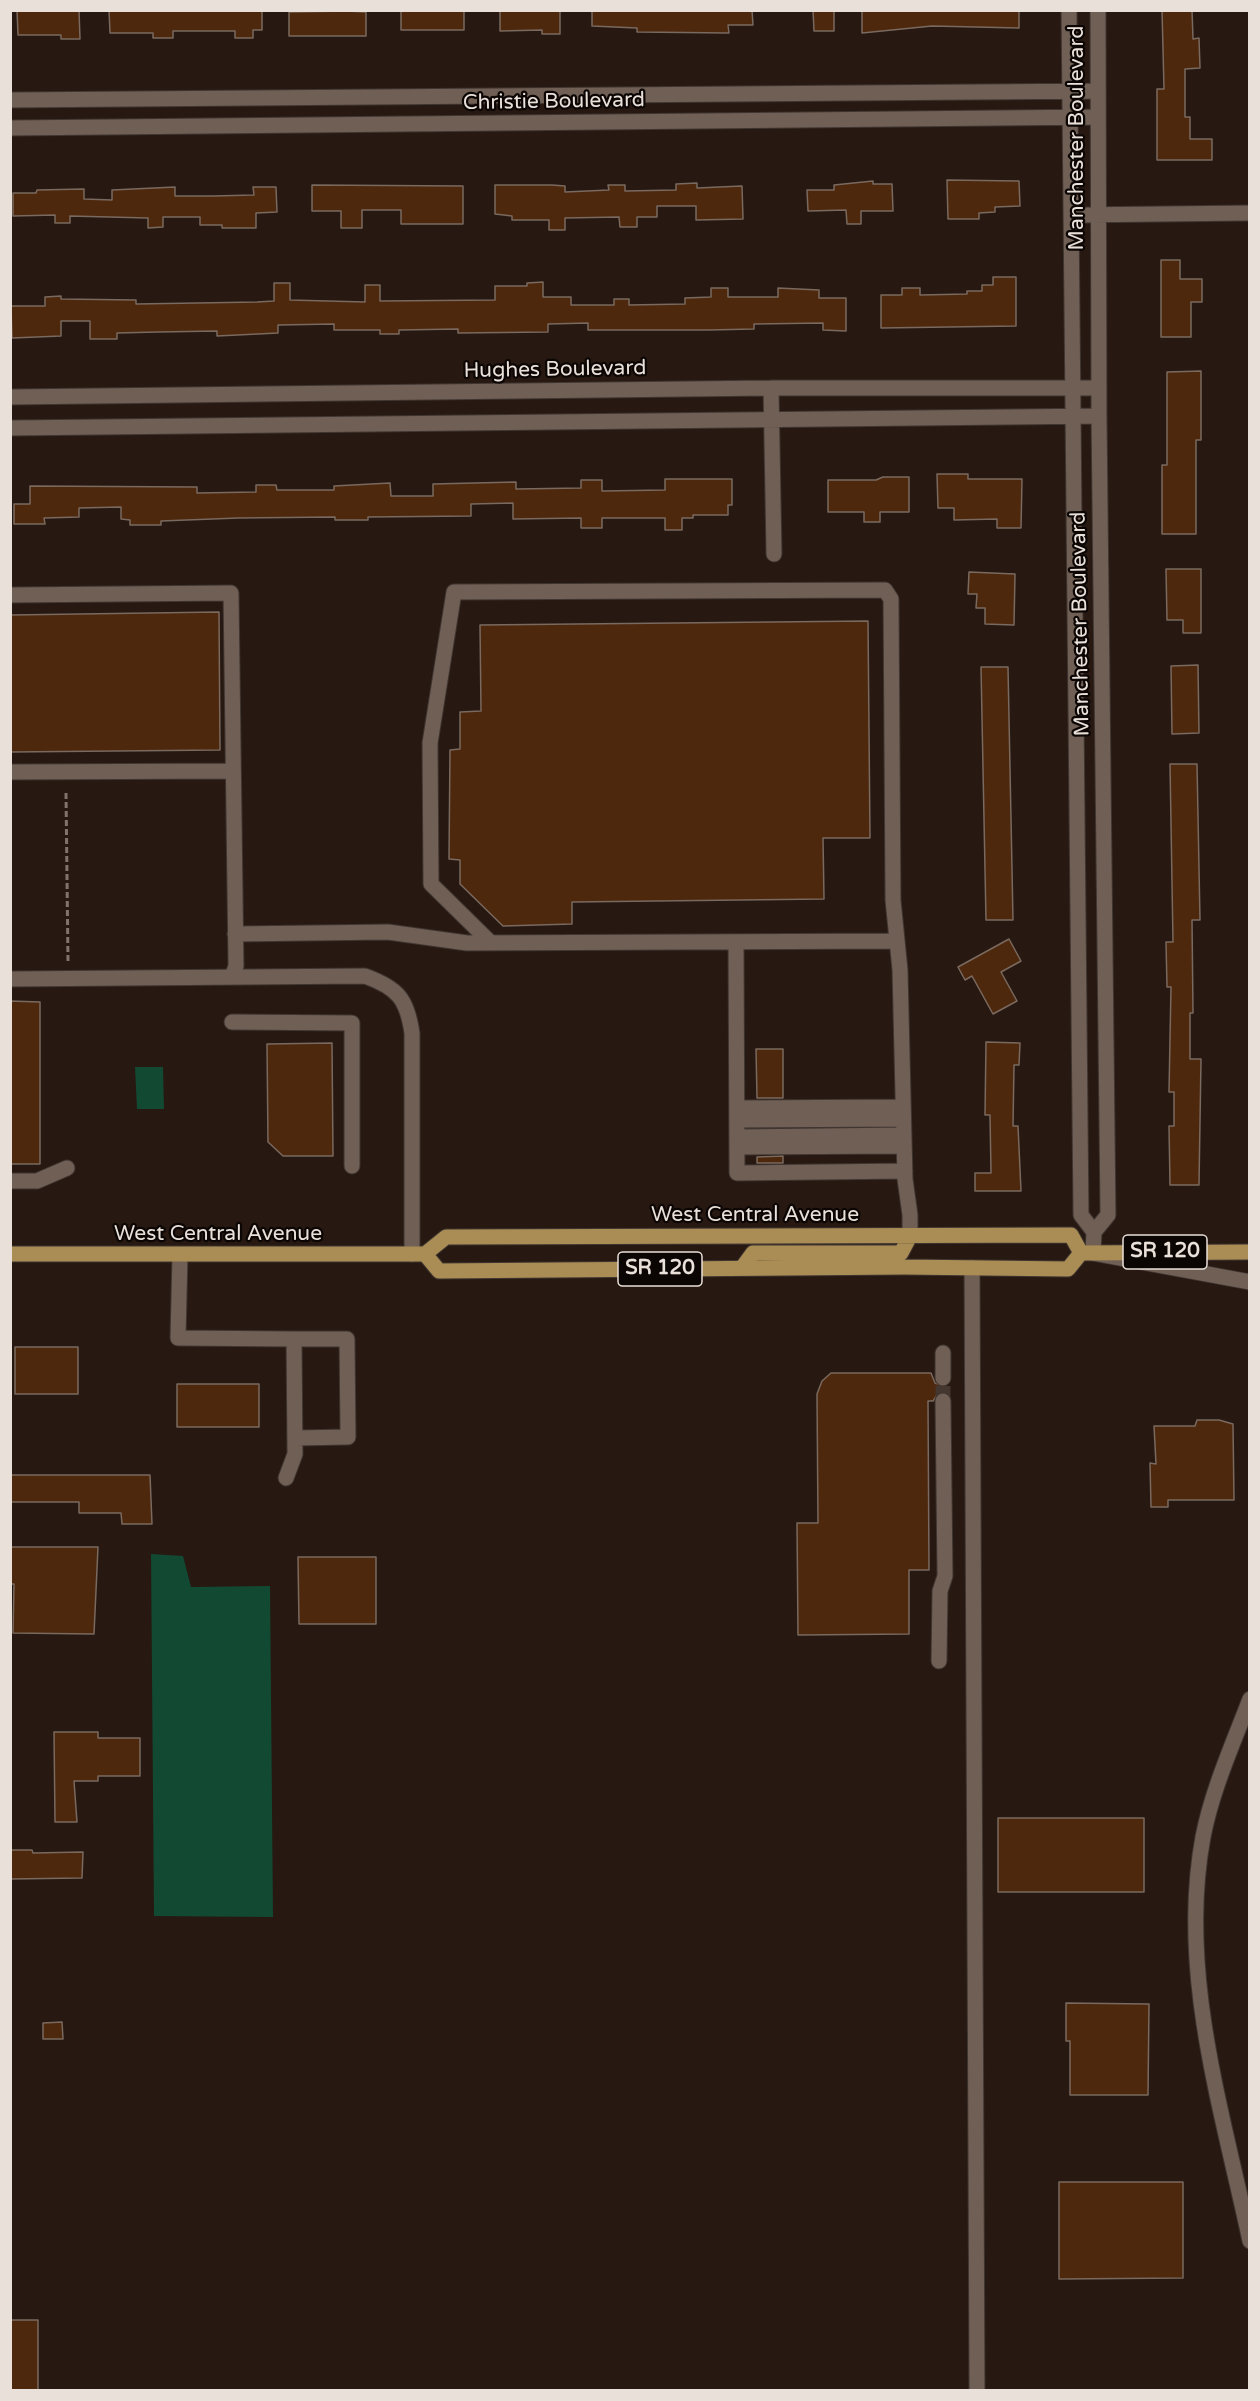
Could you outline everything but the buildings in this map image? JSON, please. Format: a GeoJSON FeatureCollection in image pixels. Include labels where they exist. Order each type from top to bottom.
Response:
{"type":"FeatureCollection","features":[{"type":"Feature","properties":{"kind":"main road","name":"West Central Avenue"},"geometry":{"type":"LineString","coordinates":[[10,1254],[180,1256],[418,1254],[446,1237],[1071,1235],[1087,1253]]}},
{"type":"Feature","properties":{"kind":"main road"},"geometry":{"type":"LineString","coordinates":[[742,1268],[753,1253],[901,1253],[910,1236]]}},
{"type":"Feature","properties":{"kind":"main road","name":"SR 120"},"geometry":{"type":"LineString","coordinates":[[418,1254],[440,1271],[742,1268],[1068,1269],[1087,1253],[1250,1252]]}},
{"type":"Feature","properties":{"kind":"street","name":"Manchester Boulevard"},"geometry":{"type":"LineString","coordinates":[[1069,10],[1081,1215],[1094,1232]]}},
{"type":"Feature","properties":{"kind":"street","name":"Manchester Boulevard"},"geometry":{"type":"LineString","coordinates":[[1087,1253],[1094,1232],[1108,1215],[1099,416],[1098,10]]}},
{"type":"Feature","properties":{"kind":"street","name":"Christie Boulevard"},"geometry":{"type":"LineString","coordinates":[[10,100],[1097,90]]}},
{"type":"Feature","properties":{"kind":"street","name":"Christie Boulevard"},"geometry":{"type":"LineString","coordinates":[[10,128],[1097,117]]}},
{"type":"Feature","properties":{"kind":"street"},"geometry":{"type":"LineString","coordinates":[[1072,215],[1250,213]]}},
{"type":"Feature","properties":{"kind":"street"},"geometry":{"type":"LineString","coordinates":[[771,388],[774,554]]}},
{"type":"Feature","properties":{"kind":"street","name":"Hughes Boulevard"},"geometry":{"type":"LineString","coordinates":[[10,397],[771,388],[1099,388]]}},
{"type":"Feature","properties":{"kind":"street"},"geometry":{"type":"LineString","coordinates":[[10,428],[1099,416]]}},
{"type":"Feature","properties":{"kind":"street"},"geometry":{"type":"LineString","coordinates":[[491,943],[431,884],[430,743],[454,592],[885,590],[891,599],[893,900],[897,941],[905,1167],[910,1236]]}},
{"type":"Feature","properties":{"kind":"street"},"geometry":{"type":"LineString","coordinates":[[10,595],[231,593],[236,966],[232,977]]}},
{"type":"Feature","properties":{"kind":"street"},"geometry":{"type":"LineString","coordinates":[[10,772],[232,771]]}},
{"type":"Feature","properties":{"kind":"street"},"geometry":{"type":"LineString","coordinates":[[235,934],[388,932],[467,944],[897,941]]}},
{"type":"Feature","properties":{"kind":"street"},"geometry":{"type":"LineString","coordinates":[[736,942],[737,1173],[905,1167]]}},
{"type":"Feature","properties":{"kind":"street"},"geometry":{"type":"LineString","coordinates":[[10,979],[364,976],[393,989],[403,1000],[409,1013],[412,1033],[418,1254]]}},
{"type":"Feature","properties":{"kind":"street"},"geometry":{"type":"LineString","coordinates":[[232,1022],[352,1023],[352,1166]]}},
{"type":"Feature","properties":{"kind":"street"},"geometry":{"type":"LineString","coordinates":[[737,1114],[903,1113]]}},
{"type":"Feature","properties":{"kind":"street"},"geometry":{"type":"LineString","coordinates":[[737,1142],[904,1140]]}},
{"type":"Feature","properties":{"kind":"street"},"geometry":{"type":"LineString","coordinates":[[10,1181],[37,1181],[54,1171],[67,1168]]}},
{"type":"Feature","properties":{"kind":"street"},"geometry":{"type":"LineString","coordinates":[[1087,1253],[1250,1282]]}},
{"type":"Feature","properties":{"kind":"street"},"geometry":{"type":"LineString","coordinates":[[180,1256],[178,1338],[347,1339],[348,1437],[295,1438]]}},
{"type":"Feature","properties":{"kind":"street"},"geometry":{"type":"LineString","coordinates":[[972,1268],[977,2391]]}},
{"type":"Feature","properties":{"kind":"street"},"geometry":{"type":"LineString","coordinates":[[286,1478],[295,1454],[294,1339]]}},
{"type":"Feature","properties":{"kind":"street"},"geometry":{"type":"LineString","coordinates":[[943,1353],[943,1378]]}},
{"type":"Feature","properties":{"kind":"street"},"geometry":{"type":"LineString","coordinates":[[939,1661],[940,1591],[945,1576],[943,1401]]}},
{"type":"Feature","properties":{"kind":"street"},"geometry":{"type":"LineString","coordinates":[[1250,1699],[1212,1803],[1203,1837],[1195,1930],[1205,2030],[1250,2241]]}},
{"type":"Feature","properties":{"kind":"path"},"geometry":{"type":"LineString","coordinates":[[66,793],[68,960]]}},
{"type":"Feature","properties":{"kind":"green space"},"geometry":{"type":"Polygon","coordinates":[[[135,1067],[163,1067],[164,1109],[137,1109],[135,1067]]]}},
{"type":"Feature","properties":{"kind":"green space"},"geometry":{"type":"Polygon","coordinates":[[[151,1554],[183,1556],[191,1587],[270,1586],[273,1917],[154,1916],[151,1554]]]}},
{"type":"Feature","properties":{"kind":"tunnel"},"geometry":{"type":"LineString","coordinates":[[943,1378],[943,1401]]}}]}
